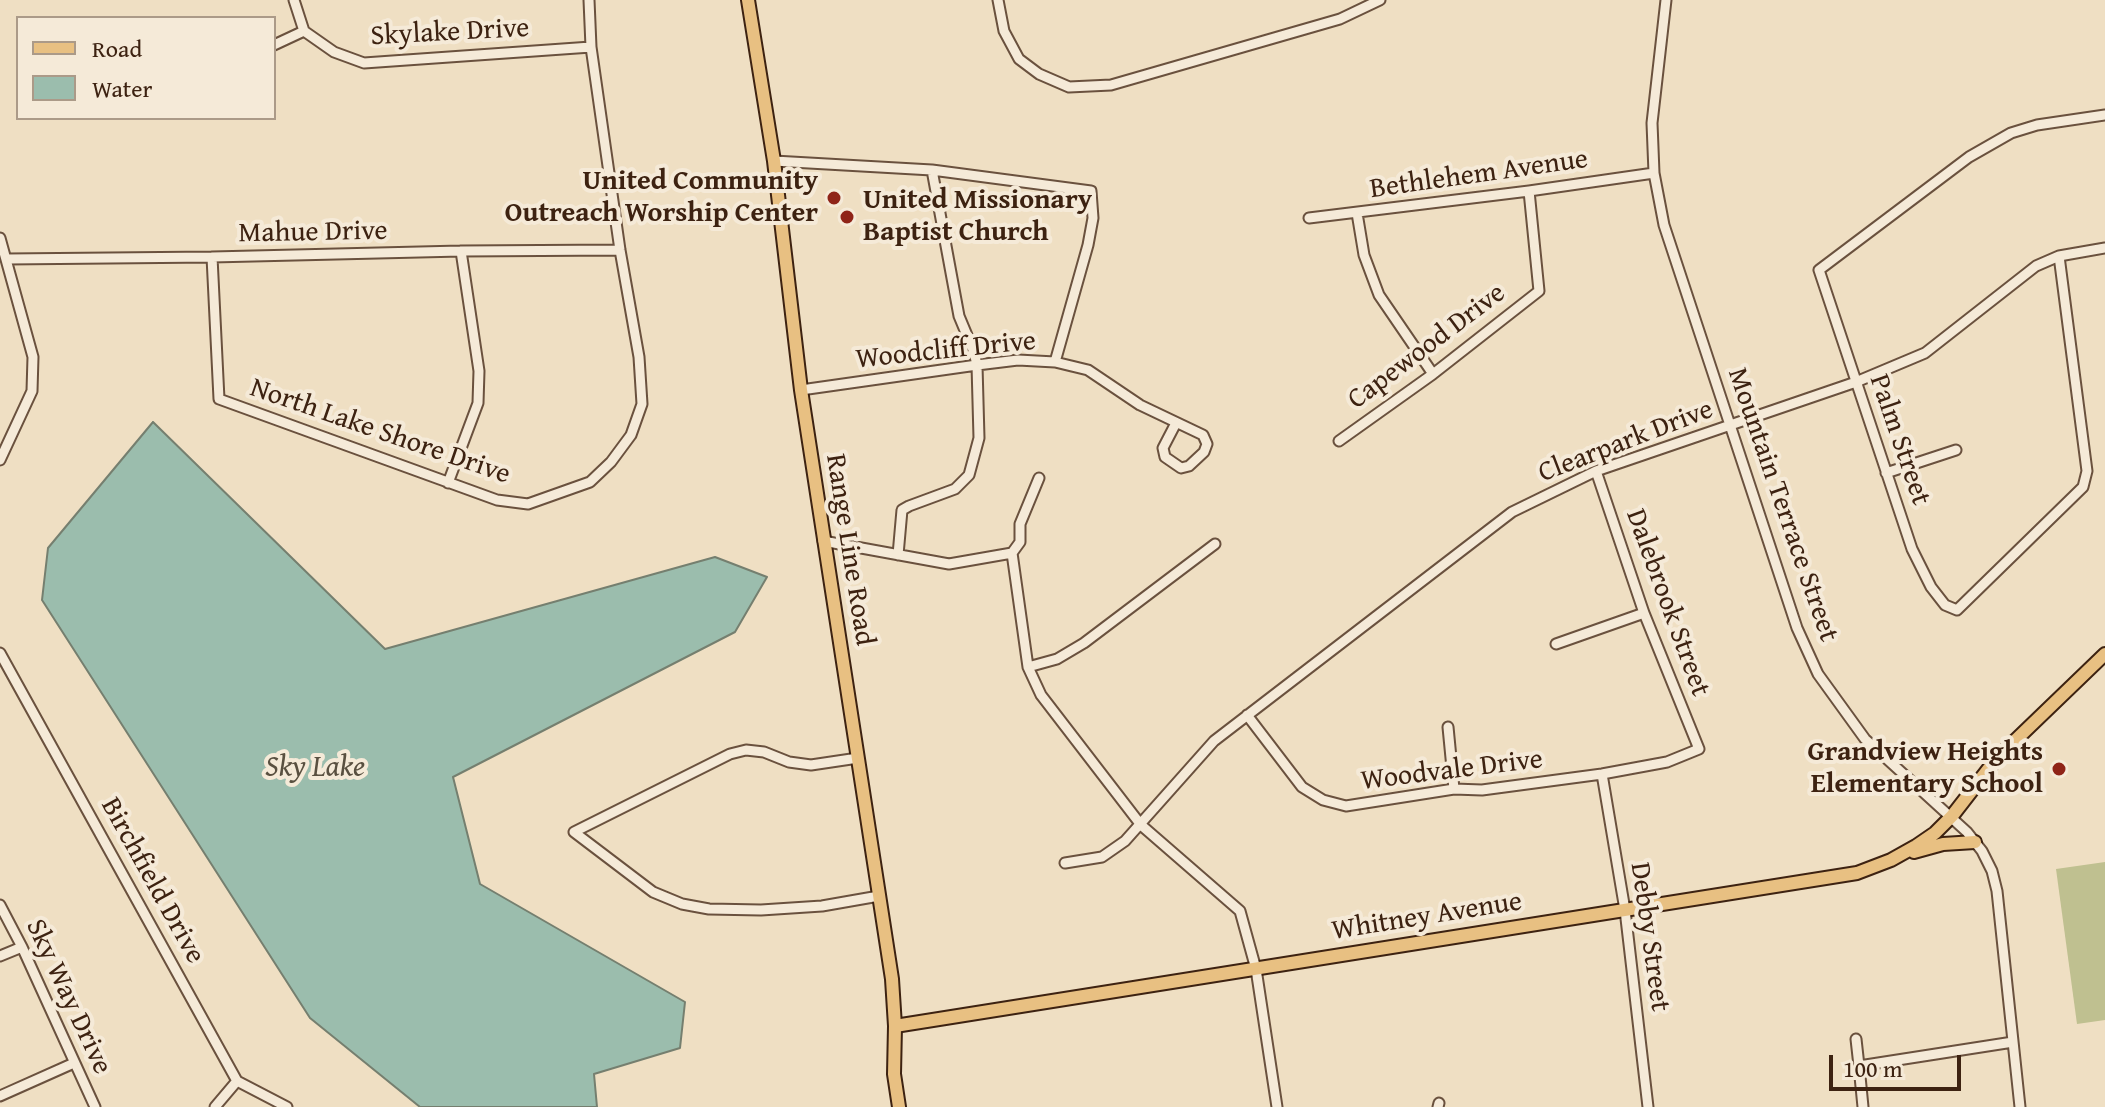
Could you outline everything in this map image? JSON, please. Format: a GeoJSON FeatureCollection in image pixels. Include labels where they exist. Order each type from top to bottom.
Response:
{"type":"FeatureCollection","features":[{"type":"Feature","properties":{"kind":"main road","name":"Range Line Road"},"geometry":{"type":"LineString","coordinates":[[748,0],[774,161],[801,390],[823,541],[892,979],[894,1074],[899,1107]]}},
{"type":"Feature","properties":{"kind":"main road","name":"Whitney Avenue"},"geometry":{"type":"LineString","coordinates":[[895,1026],[1857,873],[1900,856],[1935,833],[1997,758],[2105,654]]}},
{"type":"Feature","properties":{"kind":"main road"},"geometry":{"type":"LineString","coordinates":[[1900,856],[1943,844],[1975,842]]}},
{"type":"Feature","properties":{"kind":"street"},"geometry":{"type":"LineString","coordinates":[[276,44],[304,31],[294,0]]}},
{"type":"Feature","properties":{"kind":"street","name":"North Lake Shore Drive"},"geometry":{"type":"LineString","coordinates":[[212,257],[219,399],[497,500],[528,504],[590,482],[611,462],[631,435],[642,404],[639,357],[620,250],[591,47],[589,0]]}},
{"type":"Feature","properties":{"kind":"street"},"geometry":{"type":"LineString","coordinates":[[998,0],[1004,31],[1019,59],[1039,74],[1069,87],[1111,85],[1340,19],[1380,0]]}},
{"type":"Feature","properties":{"kind":"street","name":"Mountain Terrace Street"},"geometry":{"type":"LineString","coordinates":[[1666,0],[1652,123],[1654,173],[1664,225],[1797,628],[1818,674],[1865,739],[1952,816],[1982,851],[1992,871],[1997,891],[2020,1107]]}},
{"type":"Feature","properties":{"kind":"street","name":"Skylake Drive"},"geometry":{"type":"LineString","coordinates":[[304,31],[334,52],[364,63],[591,47]]}},
{"type":"Feature","properties":{"kind":"street","name":"Palm Street"},"geometry":{"type":"LineString","coordinates":[[2059,256],[2087,471],[2083,487],[1957,610],[1945,605],[1931,587],[1912,549],[1819,270],[1969,157],[2011,133],[2037,125],[2105,115]]}},
{"type":"Feature","properties":{"kind":"street"},"geometry":{"type":"LineString","coordinates":[[774,161],[932,170],[1091,191],[1093,218],[1088,245],[1055,362]]}},
{"type":"Feature","properties":{"kind":"street"},"geometry":{"type":"LineString","coordinates":[[898,555],[902,510],[955,489],[969,475],[979,438],[977,365],[959,316],[932,170]]}},
{"type":"Feature","properties":{"kind":"street","name":"Bethlehem Avenue"},"geometry":{"type":"LineString","coordinates":[[1309,218],[1654,173]]}},
{"type":"Feature","properties":{"kind":"street","name":"Capewood Drive"},"geometry":{"type":"LineString","coordinates":[[1339,441],[1433,374],[1539,291],[1529,191]]}},
{"type":"Feature","properties":{"kind":"street"},"geometry":{"type":"LineString","coordinates":[[1357,213],[1364,255],[1379,295],[1433,374]]}},
{"type":"Feature","properties":{"kind":"street"},"geometry":{"type":"LineString","coordinates":[[0,238],[33,357],[32,391],[0,460]]}},
{"type":"Feature","properties":{"kind":"street","name":"Clearpark Drive"},"geometry":{"type":"LineString","coordinates":[[1065,863],[1102,857],[1125,841],[1214,741],[1512,512],[1596,471],[1856,382],[1925,353],[2036,266],[2059,256],[2105,248]]}},
{"type":"Feature","properties":{"kind":"street","name":"Mahue Drive"},"geometry":{"type":"LineString","coordinates":[[7,259],[620,250]]}},
{"type":"Feature","properties":{"kind":"street"},"geometry":{"type":"LineString","coordinates":[[448,483],[478,403],[479,371],[461,251]]}},
{"type":"Feature","properties":{"kind":"street","name":"Woodcliff Drive"},"geometry":{"type":"LineString","coordinates":[[801,390],[1018,360],[1055,362],[1088,370],[1140,405],[1203,435],[1207,444],[1204,452],[1189,466],[1181,468],[1165,457],[1163,448],[1176,423]]}},
{"type":"Feature","properties":{"kind":"street"},"geometry":{"type":"LineString","coordinates":[[1886,473],[1956,450]]}},
{"type":"Feature","properties":{"kind":"street","name":"Dalebrook Street"},"geometry":{"type":"LineString","coordinates":[[1596,471],[1644,613],[1699,749]]}},
{"type":"Feature","properties":{"kind":"street"},"geometry":{"type":"LineString","coordinates":[[1039,478],[1020,524],[1020,542],[1012,553],[1028,667],[1041,695],[1141,825],[1240,911],[1256,969],[1277,1107]]}},
{"type":"Feature","properties":{"kind":"street"},"geometry":{"type":"LineString","coordinates":[[823,541],[949,564],[1012,553]]}},
{"type":"Feature","properties":{"kind":"street"},"geometry":{"type":"LineString","coordinates":[[1028,667],[1057,659],[1084,643],[1215,544]]}},
{"type":"Feature","properties":{"kind":"street"},"geometry":{"type":"LineString","coordinates":[[1556,644],[1644,613]]}},
{"type":"Feature","properties":{"kind":"street","name":"Birchfield Drive"},"geometry":{"type":"LineString","coordinates":[[0,653],[237,1081]]}},
{"type":"Feature","properties":{"kind":"street","name":"Woodvale Drive"},"geometry":{"type":"LineString","coordinates":[[1247,715],[1302,787],[1323,800],[1346,806],[1454,789],[1482,790],[1602,774],[1667,762],[1699,749]]}},
{"type":"Feature","properties":{"kind":"street"},"geometry":{"type":"LineString","coordinates":[[1448,727],[1454,789]]}},
{"type":"Feature","properties":{"kind":"street"},"geometry":{"type":"LineString","coordinates":[[858,758],[811,765],[789,762],[764,752],[746,750],[730,754],[574,832],[653,892],[682,904],[709,909],[761,910],[822,906],[879,896]]}},
{"type":"Feature","properties":{"kind":"street","name":"Debby Street"},"geometry":{"type":"LineString","coordinates":[[1602,774],[1625,910],[1648,1107]]}},
{"type":"Feature","properties":{"kind":"street","name":"Sky Way Drive"},"geometry":{"type":"LineString","coordinates":[[0,905],[95,1107]]}},
{"type":"Feature","properties":{"kind":"street"},"geometry":{"type":"LineString","coordinates":[[0,956],[22,947]]}},
{"type":"Feature","properties":{"kind":"street"},"geometry":{"type":"LineString","coordinates":[[1856,1039],[1863,1107]]}},
{"type":"Feature","properties":{"kind":"street"},"geometry":{"type":"LineString","coordinates":[[1859,1066],[2013,1042]]}},
{"type":"Feature","properties":{"kind":"street"},"geometry":{"type":"LineString","coordinates":[[0,1096],[74,1063]]}},
{"type":"Feature","properties":{"kind":"street"},"geometry":{"type":"LineString","coordinates":[[215,1107],[237,1081],[287,1107]]}},
{"type":"Feature","properties":{"kind":"green space"},"geometry":{"type":"Polygon","coordinates":[[[2105,862],[2105,1020],[2077,1024],[2056,869],[2105,862]]]}},
{"type":"Feature","properties":{"kind":"water","name":"Sky Lake"},"geometry":{"type":"Polygon","coordinates":[[[153,422],[385,649],[715,557],[767,577],[735,632],[453,777],[480,884],[685,1002],[680,1048],[594,1074],[597,1107],[420,1107],[310,1018],[42,600],[48,548],[153,422]]]}},
{"type":"Feature","properties":{"kind":"place","name":"United Community Outreach Worship Center"},"geometry":{"type":"Point","coordinates":[834,198]}},
{"type":"Feature","properties":{"kind":"place","name":"United Missionary Baptist Church"},"geometry":{"type":"Point","coordinates":[847,217]}},
{"type":"Feature","properties":{"kind":"place","name":"Grandview Heights Elementary School"},"geometry":{"type":"Point","coordinates":[2059,769]}}]}
